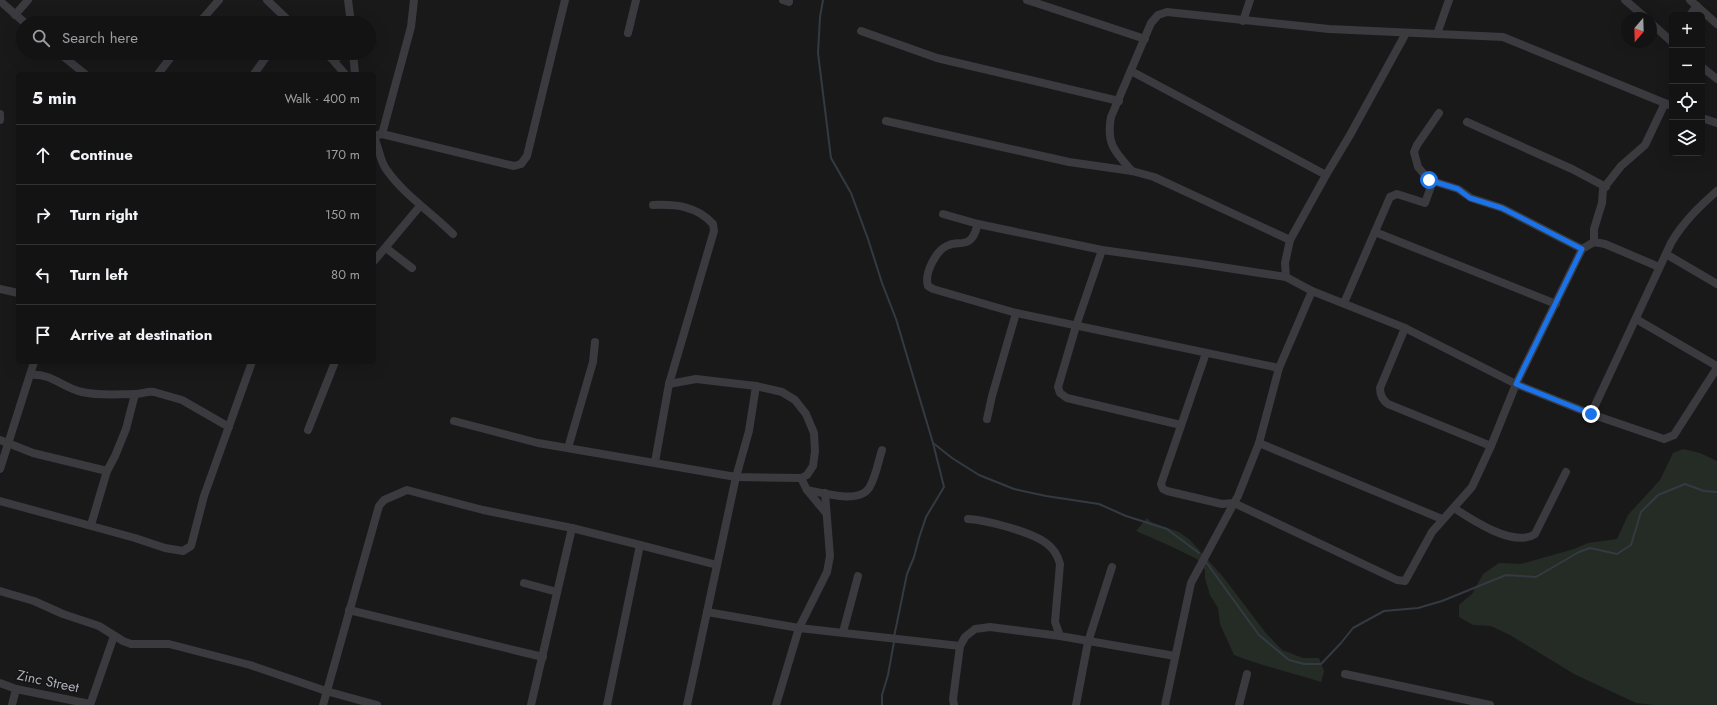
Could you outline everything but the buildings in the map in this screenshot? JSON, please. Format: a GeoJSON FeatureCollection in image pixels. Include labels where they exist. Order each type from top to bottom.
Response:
{"type":"FeatureCollection","features":[{"type":"Feature","properties":{"kind":"street"},"geometry":{"type":"LineString","coordinates":[[0,1],[15,15],[28,0]]}},
{"type":"Feature","properties":{"kind":"street"},"geometry":{"type":"LineString","coordinates":[[205,16],[219,0]]}},
{"type":"Feature","properties":{"kind":"street"},"geometry":{"type":"LineString","coordinates":[[267,0],[284,16]]}},
{"type":"Feature","properties":{"kind":"street"},"geometry":{"type":"LineString","coordinates":[[348,0],[350,16]]}},
{"type":"Feature","properties":{"kind":"street"},"geometry":{"type":"LineString","coordinates":[[414,0],[411,28],[377,136],[385,168],[420,206],[435,216],[453,234]]}},
{"type":"Feature","properties":{"kind":"street"},"geometry":{"type":"LineString","coordinates":[[377,136],[514,166],[521,164],[527,156],[565,0]]}},
{"type":"Feature","properties":{"kind":"street"},"geometry":{"type":"LineString","coordinates":[[628,33],[636,0]]}},
{"type":"Feature","properties":{"kind":"street"},"geometry":{"type":"LineString","coordinates":[[1027,0],[1048,4],[1145,39]]}},
{"type":"Feature","properties":{"kind":"street"},"geometry":{"type":"LineString","coordinates":[[1243,21],[1250,0]]}},
{"type":"Feature","properties":{"kind":"street"},"geometry":{"type":"LineString","coordinates":[[1437,34],[1449,0]]}},
{"type":"Feature","properties":{"kind":"street"},"geometry":{"type":"LineString","coordinates":[[1625,0],[1639,12]]}},
{"type":"Feature","properties":{"kind":"street"},"geometry":{"type":"LineString","coordinates":[[1690,0],[1717,24]]}},
{"type":"Feature","properties":{"kind":"street"},"geometry":{"type":"LineString","coordinates":[[1692,12],[1696,6]]}},
{"type":"Feature","properties":{"kind":"street"},"geometry":{"type":"LineString","coordinates":[[1132,171],[1114,151],[1110,140],[1109,128],[1111,117],[1151,23],[1158,15],[1167,12],[1328,29],[1503,37],[1668,104],[1645,145],[1621,166],[1603,190],[1602,203],[1594,229],[1594,242]]}},
{"type":"Feature","properties":{"kind":"street"},"geometry":{"type":"LineString","coordinates":[[1657,28],[1669,38]]}},
{"type":"Feature","properties":{"kind":"street"},"geometry":{"type":"LineString","coordinates":[[861,31],[937,58],[1119,101]]}},
{"type":"Feature","properties":{"kind":"street"},"geometry":{"type":"LineString","coordinates":[[1286,277],[1285,263],[1290,240],[1406,33]]}},
{"type":"Feature","properties":{"kind":"street"},"geometry":{"type":"LineString","coordinates":[[68,60],[83,72]]}},
{"type":"Feature","properties":{"kind":"street"},"geometry":{"type":"LineString","coordinates":[[160,72],[169,60]]}},
{"type":"Feature","properties":{"kind":"street"},"geometry":{"type":"LineString","coordinates":[[255,72],[264,60]]}},
{"type":"Feature","properties":{"kind":"street"},"geometry":{"type":"LineString","coordinates":[[333,60],[343,72]]}},
{"type":"Feature","properties":{"kind":"street"},"geometry":{"type":"LineString","coordinates":[[354,60],[355,72]]}},
{"type":"Feature","properties":{"kind":"street"},"geometry":{"type":"LineString","coordinates":[[1705,69],[1717,79]]}},
{"type":"Feature","properties":{"kind":"street"},"geometry":{"type":"LineString","coordinates":[[1131,71],[1326,174]]}},
{"type":"Feature","properties":{"kind":"street"},"geometry":{"type":"LineString","coordinates":[[0,114],[0,120]]}},
{"type":"Feature","properties":{"kind":"street"},"geometry":{"type":"LineString","coordinates":[[1439,114],[1417,145],[1414,155],[1418,167],[1429,180],[1458,189],[1470,198],[1502,208],[1582,249]]}},
{"type":"Feature","properties":{"kind":"street"},"geometry":{"type":"LineString","coordinates":[[1705,119],[1717,123]]}},
{"type":"Feature","properties":{"kind":"street"},"geometry":{"type":"LineString","coordinates":[[886,121],[1069,162],[1132,171],[1154,177],[1290,240]]}},
{"type":"Feature","properties":{"kind":"street"},"geometry":{"type":"LineString","coordinates":[[1467,122],[1572,168],[1606,187]]}},
{"type":"Feature","properties":{"kind":"street"},"geometry":{"type":"LineString","coordinates":[[1344,302],[1390,197],[1393,195],[1406,196],[1425,203],[1433,181]]}},
{"type":"Feature","properties":{"kind":"street"},"geometry":{"type":"LineString","coordinates":[[1591,414],[1677,233],[1698,208],[1717,191]]}},
{"type":"Feature","properties":{"kind":"street"},"geometry":{"type":"LineString","coordinates":[[653,205],[672,204],[699,213],[713,224],[714,231],[669,384],[655,462]]}},
{"type":"Feature","properties":{"kind":"street"},"geometry":{"type":"LineString","coordinates":[[377,254],[386,248],[420,206]]}},
{"type":"Feature","properties":{"kind":"street"},"geometry":{"type":"LineString","coordinates":[[943,214],[978,224],[1102,250],[1286,277],[1312,290],[1404,328],[1516,384],[1591,414],[1659,438],[1669,438],[1674,435],[1717,367],[1636,319]]}},
{"type":"Feature","properties":{"kind":"street"},"geometry":{"type":"LineString","coordinates":[[978,224],[975,235],[970,241],[964,244],[949,245],[942,249],[935,257],[928,276],[928,286],[933,289],[1016,313],[1278,368]]}},
{"type":"Feature","properties":{"kind":"street"},"geometry":{"type":"LineString","coordinates":[[1375,232],[1556,304]]}},
{"type":"Feature","properties":{"kind":"street"},"geometry":{"type":"LineString","coordinates":[[1206,353],[1161,484],[1163,489],[1222,504],[1234,503],[1397,580],[1403,581],[1407,579],[1432,532],[1472,487],[1491,446],[1516,384],[1582,249],[1594,242],[1605,244],[1660,267]]}},
{"type":"Feature","properties":{"kind":"street"},"geometry":{"type":"LineString","coordinates":[[386,248],[412,268]]}},
{"type":"Feature","properties":{"kind":"street"},"geometry":{"type":"LineString","coordinates":[[1102,250],[1076,326],[1058,387],[1060,393],[1067,398],[1181,426]]}},
{"type":"Feature","properties":{"kind":"street"},"geometry":{"type":"LineString","coordinates":[[1666,254],[1717,284]]}},
{"type":"Feature","properties":{"kind":"street"},"geometry":{"type":"LineString","coordinates":[[0,289],[16,293]]}},
{"type":"Feature","properties":{"kind":"street"},"geometry":{"type":"LineString","coordinates":[[1165,705],[1192,583],[1238,496],[1259,443],[1278,368],[1312,290]]}},
{"type":"Feature","properties":{"kind":"street"},"geometry":{"type":"LineString","coordinates":[[987,419],[992,396],[1016,313]]}},
{"type":"Feature","properties":{"kind":"street"},"geometry":{"type":"LineString","coordinates":[[1404,328],[1380,388],[1380,393],[1384,401],[1388,404],[1491,446]]}},
{"type":"Feature","properties":{"kind":"street"},"geometry":{"type":"LineString","coordinates":[[568,448],[593,362],[595,342]]}},
{"type":"Feature","properties":{"kind":"street"},"geometry":{"type":"LineString","coordinates":[[0,469],[33,364]]}},
{"type":"Feature","properties":{"kind":"street"},"geometry":{"type":"LineString","coordinates":[[0,501],[91,525],[165,548],[183,551],[191,546],[204,496],[251,364]]}},
{"type":"Feature","properties":{"kind":"street"},"geometry":{"type":"LineString","coordinates":[[308,430],[334,364]]}},
{"type":"Feature","properties":{"kind":"street"},"geometry":{"type":"LineString","coordinates":[[30,375],[46,376],[73,389],[83,392],[136,394],[149,391],[182,400],[229,427]]}},
{"type":"Feature","properties":{"kind":"street"},"geometry":{"type":"LineString","coordinates":[[454,421],[538,443],[736,477],[801,478],[807,476],[813,466],[815,451],[814,433],[806,414],[795,400],[782,392],[756,386],[696,379],[669,384]]}},
{"type":"Feature","properties":{"kind":"street"},"geometry":{"type":"LineString","coordinates":[[687,705],[736,477],[749,431],[756,386]]}},
{"type":"Feature","properties":{"kind":"street"},"geometry":{"type":"LineString","coordinates":[[91,525],[106,471],[115,456],[126,429],[136,394]]}},
{"type":"Feature","properties":{"kind":"street"},"geometry":{"type":"LineString","coordinates":[[0,440],[8,445],[52,459],[106,471]]}},
{"type":"Feature","properties":{"kind":"street"},"geometry":{"type":"LineString","coordinates":[[1259,443],[1442,519]]}},
{"type":"Feature","properties":{"kind":"street"},"geometry":{"type":"LineString","coordinates":[[807,490],[852,497],[863,494],[868,489],[872,481],[882,450]]}},
{"type":"Feature","properties":{"kind":"street"},"geometry":{"type":"LineString","coordinates":[[1454,508],[1476,523],[1506,536],[1520,539],[1530,538],[1535,534],[1566,472]]}},
{"type":"Feature","properties":{"kind":"street"},"geometry":{"type":"LineString","coordinates":[[801,478],[807,490],[826,513]]}},
{"type":"Feature","properties":{"kind":"street"},"geometry":{"type":"LineString","coordinates":[[323,705],[379,506],[384,500],[407,490],[483,510],[572,528],[717,565]]}},
{"type":"Feature","properties":{"kind":"street"},"geometry":{"type":"LineString","coordinates":[[776,705],[799,628],[827,572],[830,556],[825,493]]}},
{"type":"Feature","properties":{"kind":"street"},"geometry":{"type":"LineString","coordinates":[[968,519],[1010,528],[1046,542],[1052,549],[1060,564],[1055,622],[1060,636]]}},
{"type":"Feature","properties":{"kind":"street"},"geometry":{"type":"LineString","coordinates":[[530,705],[543,657],[572,528]]}},
{"type":"Feature","properties":{"kind":"street"},"geometry":{"type":"LineString","coordinates":[[607,705],[640,545]]}},
{"type":"Feature","properties":{"kind":"street"},"geometry":{"type":"LineString","coordinates":[[1076,705],[1088,642],[1112,567]]}},
{"type":"Feature","properties":{"kind":"street"},"geometry":{"type":"LineString","coordinates":[[844,632],[858,576]]}},
{"type":"Feature","properties":{"kind":"street"},"geometry":{"type":"LineString","coordinates":[[524,583],[557,592]]}},
{"type":"Feature","properties":{"kind":"street"},"geometry":{"type":"LineString","coordinates":[[0,591],[34,601],[63,614],[99,626],[123,641],[138,645],[169,644],[250,665],[326,691],[377,705]]}},
{"type":"Feature","properties":{"kind":"street"},"geometry":{"type":"LineString","coordinates":[[349,610],[543,657]]}},
{"type":"Feature","properties":{"kind":"street"},"geometry":{"type":"LineString","coordinates":[[707,612],[799,628],[960,646]]}},
{"type":"Feature","properties":{"kind":"street"},"geometry":{"type":"LineString","coordinates":[[954,705],[953,698],[960,646],[965,637],[975,629],[990,627],[1060,636],[1175,656]]}},
{"type":"Feature","properties":{"kind":"street"},"geometry":{"type":"LineString","coordinates":[[90,704],[114,636]]}},
{"type":"Feature","properties":{"kind":"street"},"geometry":{"type":"LineString","coordinates":[[1239,705],[1247,674]]}},
{"type":"Feature","properties":{"kind":"street"},"geometry":{"type":"LineString","coordinates":[[1345,674],[1490,705]]}},
{"type":"Feature","properties":{"kind":"street","name":"Zinc Street"},"geometry":{"type":"LineString","coordinates":[[0,683],[16,689],[90,704]]}},
{"type":"Feature","properties":{"kind":"street"},"geometry":{"type":"LineString","coordinates":[[12,705],[16,689]]}},
{"type":"Feature","properties":{"kind":"shaded area"},"geometry":{"type":"Polygon","coordinates":[[[1683,449],[1700,453],[1717,461],[1717,705],[1655,705],[1636,703],[1574,674],[1510,635],[1491,626],[1473,625],[1459,617],[1459,605],[1472,594],[1483,574],[1499,563],[1521,564],[1574,549],[1588,543],[1617,539],[1628,515],[1660,480],[1673,453],[1683,449]]]}},
{"type":"Feature","properties":{"kind":"shaded area"},"geometry":{"type":"Polygon","coordinates":[[[1147,518],[1151,522],[1179,532],[1190,540],[1224,578],[1265,632],[1282,650],[1303,658],[1319,658],[1324,671],[1321,682],[1234,655],[1220,624],[1218,608],[1210,595],[1205,578],[1205,570],[1197,559],[1136,531],[1147,518]]]}},
{"type":"Feature","properties":{"kind":"waterway"},"geometry":{"type":"LineString","coordinates":[[823,0],[820,17],[818,53],[831,158],[851,193],[896,319],[933,443],[944,487],[926,517],[914,557],[907,574],[894,637]]}},
{"type":"Feature","properties":{"kind":"waterway"},"geometry":{"type":"LineString","coordinates":[[933,443],[952,458],[979,475],[1014,489],[1046,496],[1099,504],[1126,516],[1167,529],[1199,553]]}},
{"type":"Feature","properties":{"kind":"waterway"},"geometry":{"type":"LineString","coordinates":[[1206,562],[1259,635],[1289,660],[1304,664],[1321,664],[1353,628],[1384,611],[1418,608],[1442,601],[1506,575],[1536,577],[1579,552],[1590,548],[1617,554],[1631,545],[1641,512],[1658,495],[1685,484],[1704,491],[1717,492]]}},
{"type":"Feature","properties":{"kind":"waterway"},"geometry":{"type":"LineString","coordinates":[[882,705],[882,695],[888,675],[894,642]]}},
{"type":"Feature","properties":{"kind":"route"},"geometry":{"type":"LineString","coordinates":[[1429,180],[1458,189],[1470,198],[1502,208],[1582,249],[1516,384],[1591,414]]}}]}
